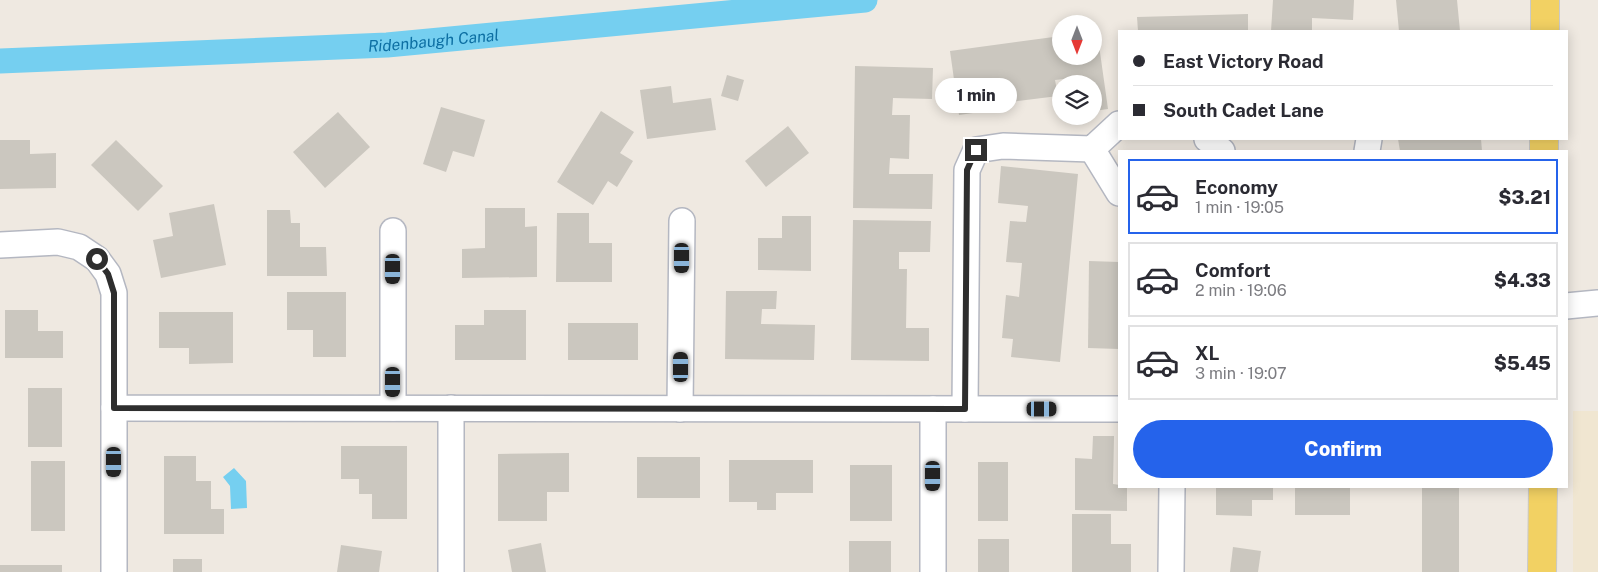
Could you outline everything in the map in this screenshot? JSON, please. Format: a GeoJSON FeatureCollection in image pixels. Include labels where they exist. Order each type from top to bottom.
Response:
{"type":"FeatureCollection","features":[{"type":"Feature","properties":{"kind":"main road"},"geometry":{"type":"LineString","coordinates":[[1545,0],[1545,30]]}},
{"type":"Feature","properties":{"kind":"main road"},"geometry":{"type":"LineString","coordinates":[[1542,572],[1543,488]]}},
{"type":"Feature","properties":{"kind":"street"},"geometry":{"type":"LineString","coordinates":[[965,409],[967,170],[976,150],[1003,146],[1092,149],[1118,125]]}},
{"type":"Feature","properties":{"kind":"street"},"geometry":{"type":"LineString","coordinates":[[1208,140],[1221,150]]}},
{"type":"Feature","properties":{"kind":"street"},"geometry":{"type":"LineString","coordinates":[[1092,149],[1118,191]]}},
{"type":"Feature","properties":{"kind":"street"},"geometry":{"type":"LineString","coordinates":[[680,409],[682,221]]}},
{"type":"Feature","properties":{"kind":"street"},"geometry":{"type":"LineString","coordinates":[[393,231],[393,408]]}},
{"type":"Feature","properties":{"kind":"street"},"geometry":{"type":"LineString","coordinates":[[0,245],[58,242],[79,247],[97,259],[108,274],[114,293],[114,572]]}},
{"type":"Feature","properties":{"kind":"street"},"geometry":{"type":"LineString","coordinates":[[1568,306],[1598,303]]}},
{"type":"Feature","properties":{"kind":"street"},"geometry":{"type":"LineString","coordinates":[[114,408],[1118,409]]}},
{"type":"Feature","properties":{"kind":"street"},"geometry":{"type":"LineString","coordinates":[[451,408],[451,572]]}},
{"type":"Feature","properties":{"kind":"street"},"geometry":{"type":"LineString","coordinates":[[933,409],[933,572]]}},
{"type":"Feature","properties":{"kind":"street"},"geometry":{"type":"LineString","coordinates":[[1171,572],[1172,488]]}},
{"type":"Feature","properties":{"kind":"shaded area"},"geometry":{"type":"Polygon","coordinates":[[[1573,411],[1598,411],[1598,572],[1573,572],[1573,411]]]}},
{"type":"Feature","properties":{"kind":"water"},"geometry":{"type":"Polygon","coordinates":[[[234,468],[246,481],[247,508],[231,509],[230,486],[223,477],[234,468]]]}},
{"type":"Feature","properties":{"kind":"building"},"geometry":{"type":"Polygon","coordinates":[[[1273,0],[1354,0],[1353,20],[1312,18],[1312,30],[1271,30],[1273,0]]]}},
{"type":"Feature","properties":{"kind":"building"},"geometry":{"type":"Polygon","coordinates":[[[1396,0],[1457,0],[1460,30],[1399,30],[1396,0]]]}},
{"type":"Feature","properties":{"kind":"building"},"geometry":{"type":"Polygon","coordinates":[[[1248,14],[1248,30],[1138,30],[1137,17],[1248,14]]]}},
{"type":"Feature","properties":{"kind":"building"},"geometry":{"type":"Polygon","coordinates":[[[1052,37],[1052,65],[1102,65],[1108,109],[1102,110],[1102,75],[1052,75],[1052,97],[1011,102],[1010,90],[984,93],[987,111],[959,115],[950,51],[1052,37]]]}},
{"type":"Feature","properties":{"kind":"building"},"geometry":{"type":"Polygon","coordinates":[[[855,66],[933,68],[932,99],[893,98],[892,115],[910,115],[909,159],[890,158],[889,174],[933,174],[932,209],[853,208],[855,66]]]}},
{"type":"Feature","properties":{"kind":"building"},"geometry":{"type":"Polygon","coordinates":[[[727,75],[744,80],[738,101],[721,96],[727,75]]]}},
{"type":"Feature","properties":{"kind":"building"},"geometry":{"type":"Polygon","coordinates":[[[671,86],[673,103],[711,98],[716,130],[647,139],[640,90],[671,86]]]}},
{"type":"Feature","properties":{"kind":"building"},"geometry":{"type":"Polygon","coordinates":[[[441,107],[485,120],[474,157],[453,151],[446,172],[423,164],[441,107]]]}},
{"type":"Feature","properties":{"kind":"building"},"geometry":{"type":"Polygon","coordinates":[[[601,111],[634,132],[620,153],[633,161],[617,187],[608,181],[593,205],[557,182],[601,111]]]}},
{"type":"Feature","properties":{"kind":"building"},"geometry":{"type":"Polygon","coordinates":[[[338,112],[370,147],[325,188],[293,152],[338,112]]]}},
{"type":"Feature","properties":{"kind":"building"},"geometry":{"type":"Polygon","coordinates":[[[788,126],[809,153],[766,187],[745,161],[788,126]]]}},
{"type":"Feature","properties":{"kind":"building"},"geometry":{"type":"Polygon","coordinates":[[[0,140],[30,140],[30,154],[56,153],[56,188],[0,189],[0,140]]]}},
{"type":"Feature","properties":{"kind":"building"},"geometry":{"type":"Polygon","coordinates":[[[116,140],[163,186],[138,211],[91,165],[116,140]]]}},
{"type":"Feature","properties":{"kind":"building"},"geometry":{"type":"Polygon","coordinates":[[[1398,140],[1481,140],[1482,150],[1400,150],[1398,140]]]}},
{"type":"Feature","properties":{"kind":"building"},"geometry":{"type":"Polygon","coordinates":[[[1001,166],[1078,174],[1060,362],[1011,357],[1013,339],[1002,338],[1006,295],[1019,297],[1022,263],[1006,262],[1010,221],[1026,222],[1028,206],[998,203],[1001,166]]]}},
{"type":"Feature","properties":{"kind":"building"},"geometry":{"type":"Polygon","coordinates":[[[214,204],[226,265],[161,278],[153,240],[173,236],[169,213],[214,204]]]}},
{"type":"Feature","properties":{"kind":"building"},"geometry":{"type":"Polygon","coordinates":[[[485,208],[525,208],[525,227],[537,226],[537,277],[462,278],[462,249],[485,248],[485,208]]]}},
{"type":"Feature","properties":{"kind":"building"},"geometry":{"type":"Polygon","coordinates":[[[267,210],[290,210],[291,223],[300,223],[300,247],[326,247],[327,276],[267,276],[267,210]]]}},
{"type":"Feature","properties":{"kind":"building"},"geometry":{"type":"Polygon","coordinates":[[[557,213],[589,213],[589,243],[612,243],[612,282],[556,282],[557,213]]]}},
{"type":"Feature","properties":{"kind":"building"},"geometry":{"type":"Polygon","coordinates":[[[782,216],[811,216],[811,271],[758,270],[758,238],[782,238],[782,216]]]}},
{"type":"Feature","properties":{"kind":"building"},"geometry":{"type":"Polygon","coordinates":[[[853,220],[931,221],[930,252],[899,252],[899,269],[907,269],[906,328],[929,328],[929,361],[851,360],[853,220]]]}},
{"type":"Feature","properties":{"kind":"building"},"geometry":{"type":"Polygon","coordinates":[[[1089,261],[1118,262],[1118,349],[1088,348],[1089,261]]]}},
{"type":"Feature","properties":{"kind":"building"},"geometry":{"type":"Polygon","coordinates":[[[726,291],[777,291],[776,309],[762,309],[761,324],[815,325],[814,360],[725,359],[726,291]]]}},
{"type":"Feature","properties":{"kind":"building"},"geometry":{"type":"Polygon","coordinates":[[[287,292],[346,292],[346,357],[313,357],[313,330],[287,330],[287,292]]]}},
{"type":"Feature","properties":{"kind":"building"},"geometry":{"type":"Polygon","coordinates":[[[5,310],[38,310],[38,331],[63,331],[63,358],[5,358],[5,310]]]}},
{"type":"Feature","properties":{"kind":"building"},"geometry":{"type":"Polygon","coordinates":[[[484,310],[526,310],[526,360],[455,360],[455,325],[484,325],[484,310]]]}},
{"type":"Feature","properties":{"kind":"building"},"geometry":{"type":"Polygon","coordinates":[[[159,312],[233,312],[233,363],[189,364],[189,348],[159,348],[159,312]]]}},
{"type":"Feature","properties":{"kind":"building"},"geometry":{"type":"Polygon","coordinates":[[[568,323],[638,323],[638,360],[568,360],[568,323]]]}},
{"type":"Feature","properties":{"kind":"building"},"geometry":{"type":"Polygon","coordinates":[[[28,388],[62,388],[62,447],[28,447],[28,388]]]}},
{"type":"Feature","properties":{"kind":"building"},"geometry":{"type":"Polygon","coordinates":[[[1093,436],[1114,436],[1113,484],[1118,485],[1118,488],[1127,488],[1127,511],[1075,510],[1075,458],[1092,459],[1093,436]]]}},
{"type":"Feature","properties":{"kind":"building"},"geometry":{"type":"Polygon","coordinates":[[[341,446],[407,446],[407,519],[372,519],[372,494],[359,494],[359,479],[341,479],[341,446]]]}},
{"type":"Feature","properties":{"kind":"building"},"geometry":{"type":"Polygon","coordinates":[[[569,453],[569,492],[547,492],[547,521],[498,521],[498,454],[569,453]]]}},
{"type":"Feature","properties":{"kind":"building"},"geometry":{"type":"Polygon","coordinates":[[[164,456],[196,456],[196,481],[211,481],[211,509],[224,509],[224,534],[164,534],[164,456]]]}},
{"type":"Feature","properties":{"kind":"building"},"geometry":{"type":"Polygon","coordinates":[[[637,457],[700,457],[700,498],[637,498],[637,457]]]}},
{"type":"Feature","properties":{"kind":"building"},"geometry":{"type":"Polygon","coordinates":[[[729,460],[813,460],[813,493],[776,493],[776,510],[757,510],[757,502],[729,502],[729,460]]]}},
{"type":"Feature","properties":{"kind":"building"},"geometry":{"type":"Polygon","coordinates":[[[31,461],[65,461],[65,531],[31,531],[31,461]]]}},
{"type":"Feature","properties":{"kind":"building"},"geometry":{"type":"Polygon","coordinates":[[[978,462],[1008,462],[1008,521],[978,521],[978,462]]]}},
{"type":"Feature","properties":{"kind":"building"},"geometry":{"type":"Polygon","coordinates":[[[850,465],[892,465],[892,521],[850,521],[850,465]]]}},
{"type":"Feature","properties":{"kind":"building"},"geometry":{"type":"Polygon","coordinates":[[[1216,488],[1273,488],[1273,500],[1252,500],[1252,516],[1216,515],[1216,488]]]}},
{"type":"Feature","properties":{"kind":"building"},"geometry":{"type":"Polygon","coordinates":[[[1295,488],[1350,488],[1350,515],[1295,515],[1295,488]]]}},
{"type":"Feature","properties":{"kind":"building"},"geometry":{"type":"Polygon","coordinates":[[[1422,488],[1459,488],[1459,572],[1422,572],[1422,488]]]}},
{"type":"Feature","properties":{"kind":"building"},"geometry":{"type":"Polygon","coordinates":[[[1072,514],[1111,514],[1111,544],[1131,544],[1131,572],[1072,572],[1072,514]]]}},
{"type":"Feature","properties":{"kind":"building"},"geometry":{"type":"Polygon","coordinates":[[[978,539],[1009,539],[1009,572],[978,572],[978,539]]]}},
{"type":"Feature","properties":{"kind":"building"},"geometry":{"type":"Polygon","coordinates":[[[849,541],[891,541],[891,572],[849,572],[849,541]]]}},
{"type":"Feature","properties":{"kind":"building"},"geometry":{"type":"Polygon","coordinates":[[[541,543],[546,572],[512,572],[508,550],[541,543]]]}},
{"type":"Feature","properties":{"kind":"building"},"geometry":{"type":"Polygon","coordinates":[[[341,545],[382,551],[379,572],[337,572],[341,545]]]}},
{"type":"Feature","properties":{"kind":"building"},"geometry":{"type":"Polygon","coordinates":[[[1233,547],[1261,551],[1258,572],[1230,572],[1233,547]]]}},
{"type":"Feature","properties":{"kind":"building"},"geometry":{"type":"Polygon","coordinates":[[[173,559],[202,559],[202,572],[173,572],[173,559]]]}},
{"type":"Feature","properties":{"kind":"building"},"geometry":{"type":"Polygon","coordinates":[[[0,565],[62,565],[62,572],[0,572],[0,565]]]}},
{"type":"Feature","properties":{"kind":"waterway","name":"Ridenbaugh Canal"},"geometry":{"type":"LineString","coordinates":[[0,61],[387,45],[865,0]]}},
{"type":"Feature","properties":{"kind":"route"},"geometry":{"type":"LineString","coordinates":[[97,259],[108,274],[114,293],[114,408],[965,409],[967,170],[976,150]]}}]}
